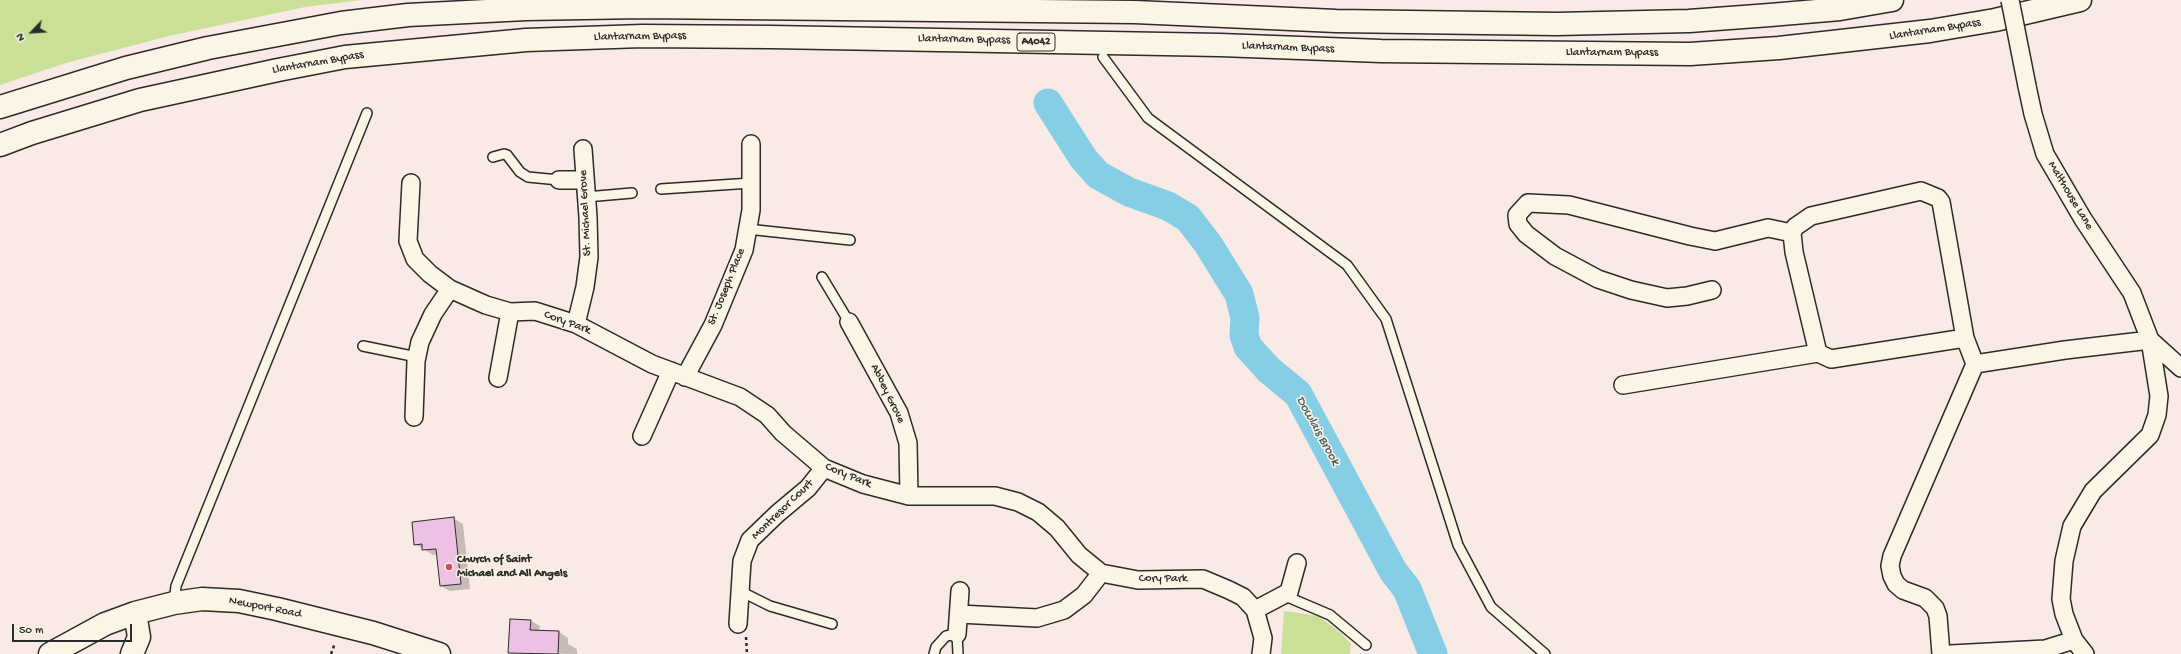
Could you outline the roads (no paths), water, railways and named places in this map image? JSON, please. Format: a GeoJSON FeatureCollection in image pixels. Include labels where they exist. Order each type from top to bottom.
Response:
{"type":"FeatureCollection","features":[{"type":"Feature","properties":{"kind":"main road"},"geometry":{"type":"LineString","coordinates":[[0,107],[126,68],[208,48],[341,23],[408,15],[526,9],[641,7],[1135,12],[1336,20],[1557,24],[1689,21],[1840,9],[1892,0]]}},
{"type":"Feature","properties":{"kind":"main road","name":"Llantarnam Bypass"},"geometry":{"type":"LineString","coordinates":[[0,145],[32,133],[140,100],[278,70],[344,57],[526,40],[642,36],[771,37],[1212,45],[1381,51],[1690,54],[1779,48],[1915,33],[1995,20],[2080,0]]}},
{"type":"Feature","properties":{"kind":"main road","name":"Newport Road"},"geometry":{"type":"LineString","coordinates":[[50,654],[105,624],[135,613],[174,603],[202,599],[239,601],[262,606],[373,633],[439,654]]}},
{"type":"Feature","properties":{"kind":"main road"},"geometry":{"type":"LineString","coordinates":[[132,654],[139,637],[135,613]]}},
{"type":"Feature","properties":{"kind":"street","name":"Malthouse Lane"},"geometry":{"type":"LineString","coordinates":[[2010,0],[2032,114],[2045,154],[2083,219],[2132,294],[2150,340],[2181,368]]}},
{"type":"Feature","properties":{"kind":"street","name":"St. Joseph Place"},"geometry":{"type":"LineString","coordinates":[[642,436],[678,374],[713,325],[744,250],[751,210],[751,144]]}},
{"type":"Feature","properties":{"kind":"street","name":"St. Michael Grove"},"geometry":{"type":"LineString","coordinates":[[576,324],[585,287],[589,257],[583,149]]}},
{"type":"Feature","properties":{"kind":"street"},"geometry":{"type":"LineString","coordinates":[[559,180],[585,188]]}},
{"type":"Feature","properties":{"kind":"street","name":"Cory Park"},"geometry":{"type":"LineString","coordinates":[[411,183],[408,240],[415,259],[430,274],[450,289],[486,305],[510,312],[535,311],[576,324],[652,364],[740,397],[767,415],[783,433],[824,468],[863,484],[909,496],[995,496],[1018,502],[1038,512],[1057,528],[1078,555],[1101,573],[1138,580],[1203,579],[1243,597],[1255,610],[1263,638],[1261,654]]}},
{"type":"Feature","properties":{"kind":"street"},"geometry":{"type":"LineString","coordinates":[[1818,353],[1794,252],[1792,233],[1796,227],[1811,216],[1921,191],[1932,193],[1941,202],[1965,338],[1975,364],[1892,556],[1890,566],[1892,576],[1896,584],[1903,590],[1925,598],[1935,608],[1938,616],[1941,654]]}},
{"type":"Feature","properties":{"kind":"street"},"geometry":{"type":"LineString","coordinates":[[1712,290],[1687,296],[1667,298],[1631,290],[1598,279],[1555,256],[1526,234],[1518,224],[1517,215],[1528,203],[1569,205],[1715,241],[1768,228],[1792,233]]}},
{"type":"Feature","properties":{"kind":"street"},"geometry":{"type":"LineString","coordinates":[[414,417],[417,357],[420,342],[433,314],[450,289]]}},
{"type":"Feature","properties":{"kind":"street"},"geometry":{"type":"LineString","coordinates":[[498,378],[510,312]]}},
{"type":"Feature","properties":{"kind":"street","name":"Abbey Grove"},"geometry":{"type":"LineString","coordinates":[[849,322],[899,414],[908,443],[909,496]]}},
{"type":"Feature","properties":{"kind":"street"},"geometry":{"type":"LineString","coordinates":[[1624,385],[1818,353],[1831,359],[1965,338]]}},
{"type":"Feature","properties":{"kind":"street"},"geometry":{"type":"LineString","coordinates":[[1975,364],[2065,350],[2150,340],[2159,396],[2157,415],[2150,435],[2093,491],[2072,526],[2061,582],[2061,599],[2064,614],[2074,640],[2085,654]]}},
{"type":"Feature","properties":{"kind":"street","name":"Montresor Court"},"geometry":{"type":"LineString","coordinates":[[738,624],[742,561],[750,540],[772,518],[808,488],[824,468]]}},
{"type":"Feature","properties":{"kind":"street"},"geometry":{"type":"LineString","coordinates":[[1255,610],[1289,592],[1297,563]]}},
{"type":"Feature","properties":{"kind":"street"},"geometry":{"type":"LineString","coordinates":[[959,614],[1037,618],[1064,610],[1084,595],[1101,573]]}},
{"type":"Feature","properties":{"kind":"street"},"geometry":{"type":"LineString","coordinates":[[957,634],[960,591]]}},
{"type":"Feature","properties":{"kind":"street"},"geometry":{"type":"LineString","coordinates":[[1951,654],[2045,649],[2074,640]]}},
{"type":"Feature","properties":{"kind":"lane"},"geometry":{"type":"LineString","coordinates":[[1103,57],[1148,118],[1347,264],[1386,319],[1458,545],[1491,607],[1545,654]]}},
{"type":"Feature","properties":{"kind":"lane"},"geometry":{"type":"LineString","coordinates":[[174,603],[176,586],[367,113]]}},
{"type":"Feature","properties":{"kind":"lane"},"geometry":{"type":"LineString","coordinates":[[493,157],[504,154],[507,155],[520,172],[528,177],[559,180]]}},
{"type":"Feature","properties":{"kind":"lane"},"geometry":{"type":"LineString","coordinates":[[661,189],[751,183]]}},
{"type":"Feature","properties":{"kind":"lane"},"geometry":{"type":"LineString","coordinates":[[585,188],[632,193]]}},
{"type":"Feature","properties":{"kind":"lane"},"geometry":{"type":"LineString","coordinates":[[747,229],[850,240]]}},
{"type":"Feature","properties":{"kind":"lane"},"geometry":{"type":"LineString","coordinates":[[822,277],[849,322]]}},
{"type":"Feature","properties":{"kind":"lane"},"geometry":{"type":"LineString","coordinates":[[363,346],[417,357]]}},
{"type":"Feature","properties":{"kind":"lane"},"geometry":{"type":"LineString","coordinates":[[740,591],[770,606],[832,624]]}},
{"type":"Feature","properties":{"kind":"lane"},"geometry":{"type":"LineString","coordinates":[[1283,595],[1330,615],[1366,644]]}},
{"type":"Feature","properties":{"kind":"lane"},"geometry":{"type":"LineString","coordinates":[[934,654],[936,647],[946,636],[957,634],[958,654]]}},
{"type":"Feature","properties":{"kind":"waterway","name":"Dowlais Brook"},"geometry":{"type":"LineString","coordinates":[[1048,103],[1083,158],[1098,175],[1129,192],[1168,206],[1188,218],[1208,244],[1239,294],[1245,318],[1244,335],[1248,347],[1269,370],[1298,394],[1393,571],[1407,589],[1433,654]]}},
{"type":"Feature","properties":{"kind":"place","name":"Church of Saint Michael and All Angels"},"geometry":{"type":"Point","coordinates":[449,567]}}]}
